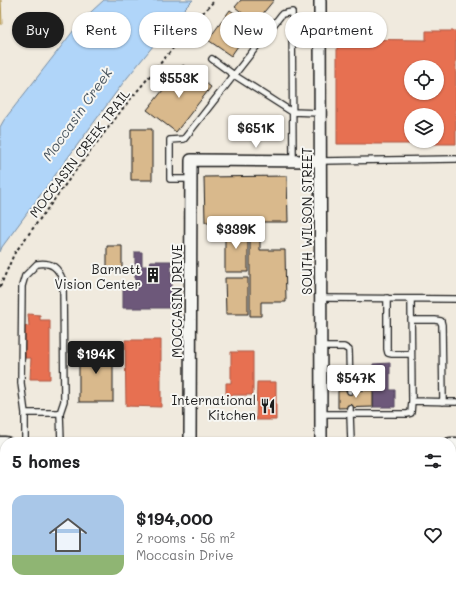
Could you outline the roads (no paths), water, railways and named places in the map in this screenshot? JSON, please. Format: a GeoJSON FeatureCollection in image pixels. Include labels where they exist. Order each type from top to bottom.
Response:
{"type":"FeatureCollection","features":[{"type":"Feature","properties":{"kind":"street","name":"SOUTH WILSON STREET"},"geometry":{"type":"LineString","coordinates":[[320,0],[321,437]]}},
{"type":"Feature","properties":{"kind":"street","name":"MOCCASIN DRIVE"},"geometry":{"type":"LineString","coordinates":[[190,437],[191,160],[293,161]]}},
{"type":"Feature","properties":{"kind":"street"},"geometry":{"type":"LineString","coordinates":[[293,161],[320,161]]}},
{"type":"Feature","properties":{"kind":"lane"},"geometry":{"type":"LineString","coordinates":[[191,179],[170,179],[170,140],[184,138],[282,14],[292,12],[293,161]]}},
{"type":"Feature","properties":{"kind":"lane"},"geometry":{"type":"LineString","coordinates":[[212,59],[292,112],[320,113]]}},
{"type":"Feature","properties":{"kind":"lane"},"geometry":{"type":"LineString","coordinates":[[320,161],[456,159]]}},
{"type":"Feature","properties":{"kind":"lane"},"geometry":{"type":"LineString","coordinates":[[26,437],[26,413],[21,383],[22,286],[25,276],[31,268],[37,264],[46,263],[54,266],[60,272],[63,281],[64,401],[60,413],[61,437]]}},
{"type":"Feature","properties":{"kind":"lane"},"geometry":{"type":"LineString","coordinates":[[321,298],[456,299]]}},
{"type":"Feature","properties":{"kind":"lane"},"geometry":{"type":"LineString","coordinates":[[387,298],[388,353],[412,354]]}},
{"type":"Feature","properties":{"kind":"lane"},"geometry":{"type":"LineString","coordinates":[[321,414],[411,413],[411,298]]}},
{"type":"Feature","properties":{"kind":"lane"},"geometry":{"type":"LineString","coordinates":[[412,320],[441,321],[443,402]]}},
{"type":"Feature","properties":{"kind":"lane"},"geometry":{"type":"LineString","coordinates":[[321,347],[344,347],[349,350],[350,390]]}},
{"type":"Feature","properties":{"kind":"lane"},"geometry":{"type":"LineString","coordinates":[[412,401],[456,402]]}},
{"type":"Feature","properties":{"kind":"lane"},"geometry":{"type":"LineString","coordinates":[[350,408],[350,437]]}},
{"type":"Feature","properties":{"kind":"lane"},"geometry":{"type":"LineString","coordinates":[[26,413],[60,413]]}},
{"type":"Feature","properties":{"kind":"water","name":"Moccasin Creek"},"geometry":{"type":"Polygon","coordinates":[[[104,0],[193,0],[181,12],[139,12],[139,48],[151,48],[123,83],[2,247],[0,252],[0,127],[4,120],[60,48],[64,48],[64,43],[72,33],[72,48],[131,48],[131,12],[91,12],[104,0]]]}},
{"type":"Feature","properties":{"kind":"place","name":"Barnett Vision Center"},"geometry":{"type":"Point","coordinates":[153,275]}},
{"type":"Feature","properties":{"kind":"place","name":"International Kitchen"},"geometry":{"type":"Point","coordinates":[268,406]}}]}
